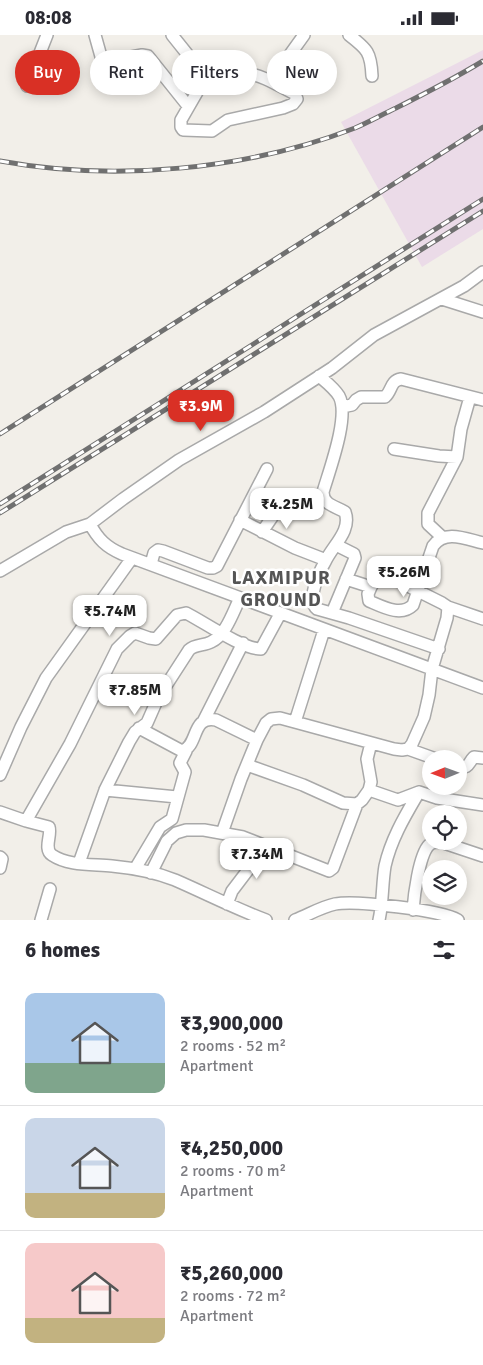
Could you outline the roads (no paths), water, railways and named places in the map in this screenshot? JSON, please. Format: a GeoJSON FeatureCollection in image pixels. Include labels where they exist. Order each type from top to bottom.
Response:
{"type":"FeatureCollection","features":[{"type":"Feature","properties":{"kind":"street"},"geometry":{"type":"LineString","coordinates":[[41,50],[47,35]]}},
{"type":"Feature","properties":{"kind":"street"},"geometry":{"type":"LineString","coordinates":[[95,35],[102,60],[105,62],[142,55],[148,56],[188,106]]}},
{"type":"Feature","properties":{"kind":"street"},"geometry":{"type":"LineString","coordinates":[[172,35],[184,50]]}},
{"type":"Feature","properties":{"kind":"street"},"geometry":{"type":"LineString","coordinates":[[293,50],[304,35]]}},
{"type":"Feature","properties":{"kind":"street"},"geometry":{"type":"LineString","coordinates":[[349,35],[370,54],[372,76]]}},
{"type":"Feature","properties":{"kind":"street"},"geometry":{"type":"LineString","coordinates":[[195,95],[181,120],[181,127],[183,130],[188,131],[208,132],[216,129],[228,120],[293,104],[296,101],[295,95]]}},
{"type":"Feature","properties":{"kind":"street"},"geometry":{"type":"LineString","coordinates":[[0,571],[66,532],[90,524],[179,460],[264,412],[319,376],[374,335],[442,299],[483,272]]}},
{"type":"Feature","properties":{"kind":"street"},"geometry":{"type":"LineString","coordinates":[[442,299],[483,312]]}},
{"type":"Feature","properties":{"kind":"street"},"geometry":{"type":"LineString","coordinates":[[319,376],[340,397],[342,407],[341,424],[323,492],[323,499],[345,512],[347,518],[346,526],[326,560],[312,601],[314,606],[317,609],[332,613],[436,657],[483,688]]}},
{"type":"Feature","properties":{"kind":"street"},"geometry":{"type":"LineString","coordinates":[[342,407],[352,405],[361,397],[385,397],[393,383],[401,379],[483,401]]}},
{"type":"Feature","properties":{"kind":"street"},"geometry":{"type":"LineString","coordinates":[[442,537],[431,528],[427,519],[430,509],[457,457],[460,429],[470,397]]}},
{"type":"Feature","properties":{"kind":"street"},"geometry":{"type":"LineString","coordinates":[[394,449],[457,457]]}},
{"type":"Feature","properties":{"kind":"street"},"geometry":{"type":"LineString","coordinates":[[151,564],[154,553],[158,550],[208,568],[216,566],[267,469]]}},
{"type":"Feature","properties":{"kind":"street"},"geometry":{"type":"LineString","coordinates":[[262,532],[287,498],[299,498],[317,503],[323,499]]}},
{"type":"Feature","properties":{"kind":"street"},"geometry":{"type":"LineString","coordinates":[[240,520],[295,548],[326,560]]}},
{"type":"Feature","properties":{"kind":"street"},"geometry":{"type":"LineString","coordinates":[[90,524],[97,537],[109,548],[132,558],[324,630],[436,657]]}},
{"type":"Feature","properties":{"kind":"street"},"geometry":{"type":"LineString","coordinates":[[483,543],[450,536],[442,537],[433,546],[418,591],[413,605],[407,610],[399,611],[369,601],[368,594],[378,575],[384,574],[418,591],[442,603],[448,607],[483,619]]}},
{"type":"Feature","properties":{"kind":"street"},"geometry":{"type":"LineString","coordinates":[[332,613],[354,558],[354,554],[336,545]]}},
{"type":"Feature","properties":{"kind":"street"},"geometry":{"type":"LineString","coordinates":[[0,775],[21,727],[46,678],[132,558]]}},
{"type":"Feature","properties":{"kind":"street"},"geometry":{"type":"LineString","coordinates":[[346,579],[371,587]]}},
{"type":"Feature","properties":{"kind":"street"},"geometry":{"type":"LineString","coordinates":[[79,863],[105,790],[129,742],[139,728],[147,723],[158,698],[191,648],[214,641],[221,633],[240,598]]}},
{"type":"Feature","properties":{"kind":"street"},"geometry":{"type":"LineString","coordinates":[[408,749],[424,717],[448,607]]}},
{"type":"Feature","properties":{"kind":"street"},"geometry":{"type":"LineString","coordinates":[[26,821],[70,744],[114,655],[130,635],[137,633],[149,639],[156,639],[177,615],[186,613],[221,633],[253,648],[261,649],[280,614]]}},
{"type":"Feature","properties":{"kind":"street"},"geometry":{"type":"LineString","coordinates":[[296,722],[324,630]]}},
{"type":"Feature","properties":{"kind":"street"},"geometry":{"type":"LineString","coordinates":[[135,869],[160,827],[172,819],[185,771],[180,760],[199,725],[204,720],[243,643]]}},
{"type":"Feature","properties":{"kind":"street"},"geometry":{"type":"LineString","coordinates":[[222,833],[257,740],[266,723],[271,719],[280,718],[394,749],[408,749],[422,754]]}},
{"type":"Feature","properties":{"kind":"street"},"geometry":{"type":"LineString","coordinates":[[204,720],[216,720],[257,740]]}},
{"type":"Feature","properties":{"kind":"street"},"geometry":{"type":"LineString","coordinates":[[139,728],[178,750],[186,751]]}},
{"type":"Feature","properties":{"kind":"street"},"geometry":{"type":"LineString","coordinates":[[151,873],[168,841],[176,833],[186,830],[222,833],[261,844],[329,871],[334,868],[357,804],[369,790],[371,782],[367,759],[371,743]]}},
{"type":"Feature","properties":{"kind":"street"},"geometry":{"type":"LineString","coordinates":[[468,767],[474,757],[483,758]]}},
{"type":"Feature","properties":{"kind":"street"},"geometry":{"type":"LineString","coordinates":[[247,765],[304,785],[343,803],[357,804]]}},
{"type":"Feature","properties":{"kind":"street"},"geometry":{"type":"LineString","coordinates":[[105,790],[177,797]]}},
{"type":"Feature","properties":{"kind":"street"},"geometry":{"type":"LineString","coordinates":[[369,790],[398,800],[419,793],[437,798],[483,805]]}},
{"type":"Feature","properties":{"kind":"street"},"geometry":{"type":"LineString","coordinates":[[379,920],[389,849],[401,823],[419,793]]}},
{"type":"Feature","properties":{"kind":"street"},"geometry":{"type":"LineString","coordinates":[[0,812],[48,827],[50,829],[48,848],[49,853],[53,856],[79,863],[135,869],[151,873],[174,880],[266,920]]}},
{"type":"Feature","properties":{"kind":"street"},"geometry":{"type":"LineString","coordinates":[[413,910],[418,873],[429,845],[441,843],[483,856]]}},
{"type":"Feature","properties":{"kind":"street"},"geometry":{"type":"LineString","coordinates":[[227,904],[232,891],[250,866],[261,844]]}},
{"type":"Feature","properties":{"kind":"street"},"geometry":{"type":"LineString","coordinates":[[0,857],[2,859],[0,868]]}},
{"type":"Feature","properties":{"kind":"street"},"geometry":{"type":"LineString","coordinates":[[41,920],[50,889]]}},
{"type":"Feature","properties":{"kind":"street"},"geometry":{"type":"LineString","coordinates":[[295,920],[334,904],[354,902],[413,910],[436,917],[458,920]]}},
{"type":"Feature","properties":{"kind":"railway"},"geometry":{"type":"LineString","coordinates":[[0,161],[88,171],[134,171],[180,168],[270,154],[355,128],[429,91],[483,61]]}},
{"type":"Feature","properties":{"kind":"railway"},"geometry":{"type":"LineString","coordinates":[[0,434],[483,127]]}},
{"type":"Feature","properties":{"kind":"railway"},"geometry":{"type":"LineString","coordinates":[[0,504],[483,199]]}},
{"type":"Feature","properties":{"kind":"railway"},"geometry":{"type":"LineString","coordinates":[[0,513],[483,211]]}},
{"type":"Feature","properties":{"kind":"district","name":"LAXMIPUR GROUND"},"geometry":{"type":"Point","coordinates":[281,588]}}]}
